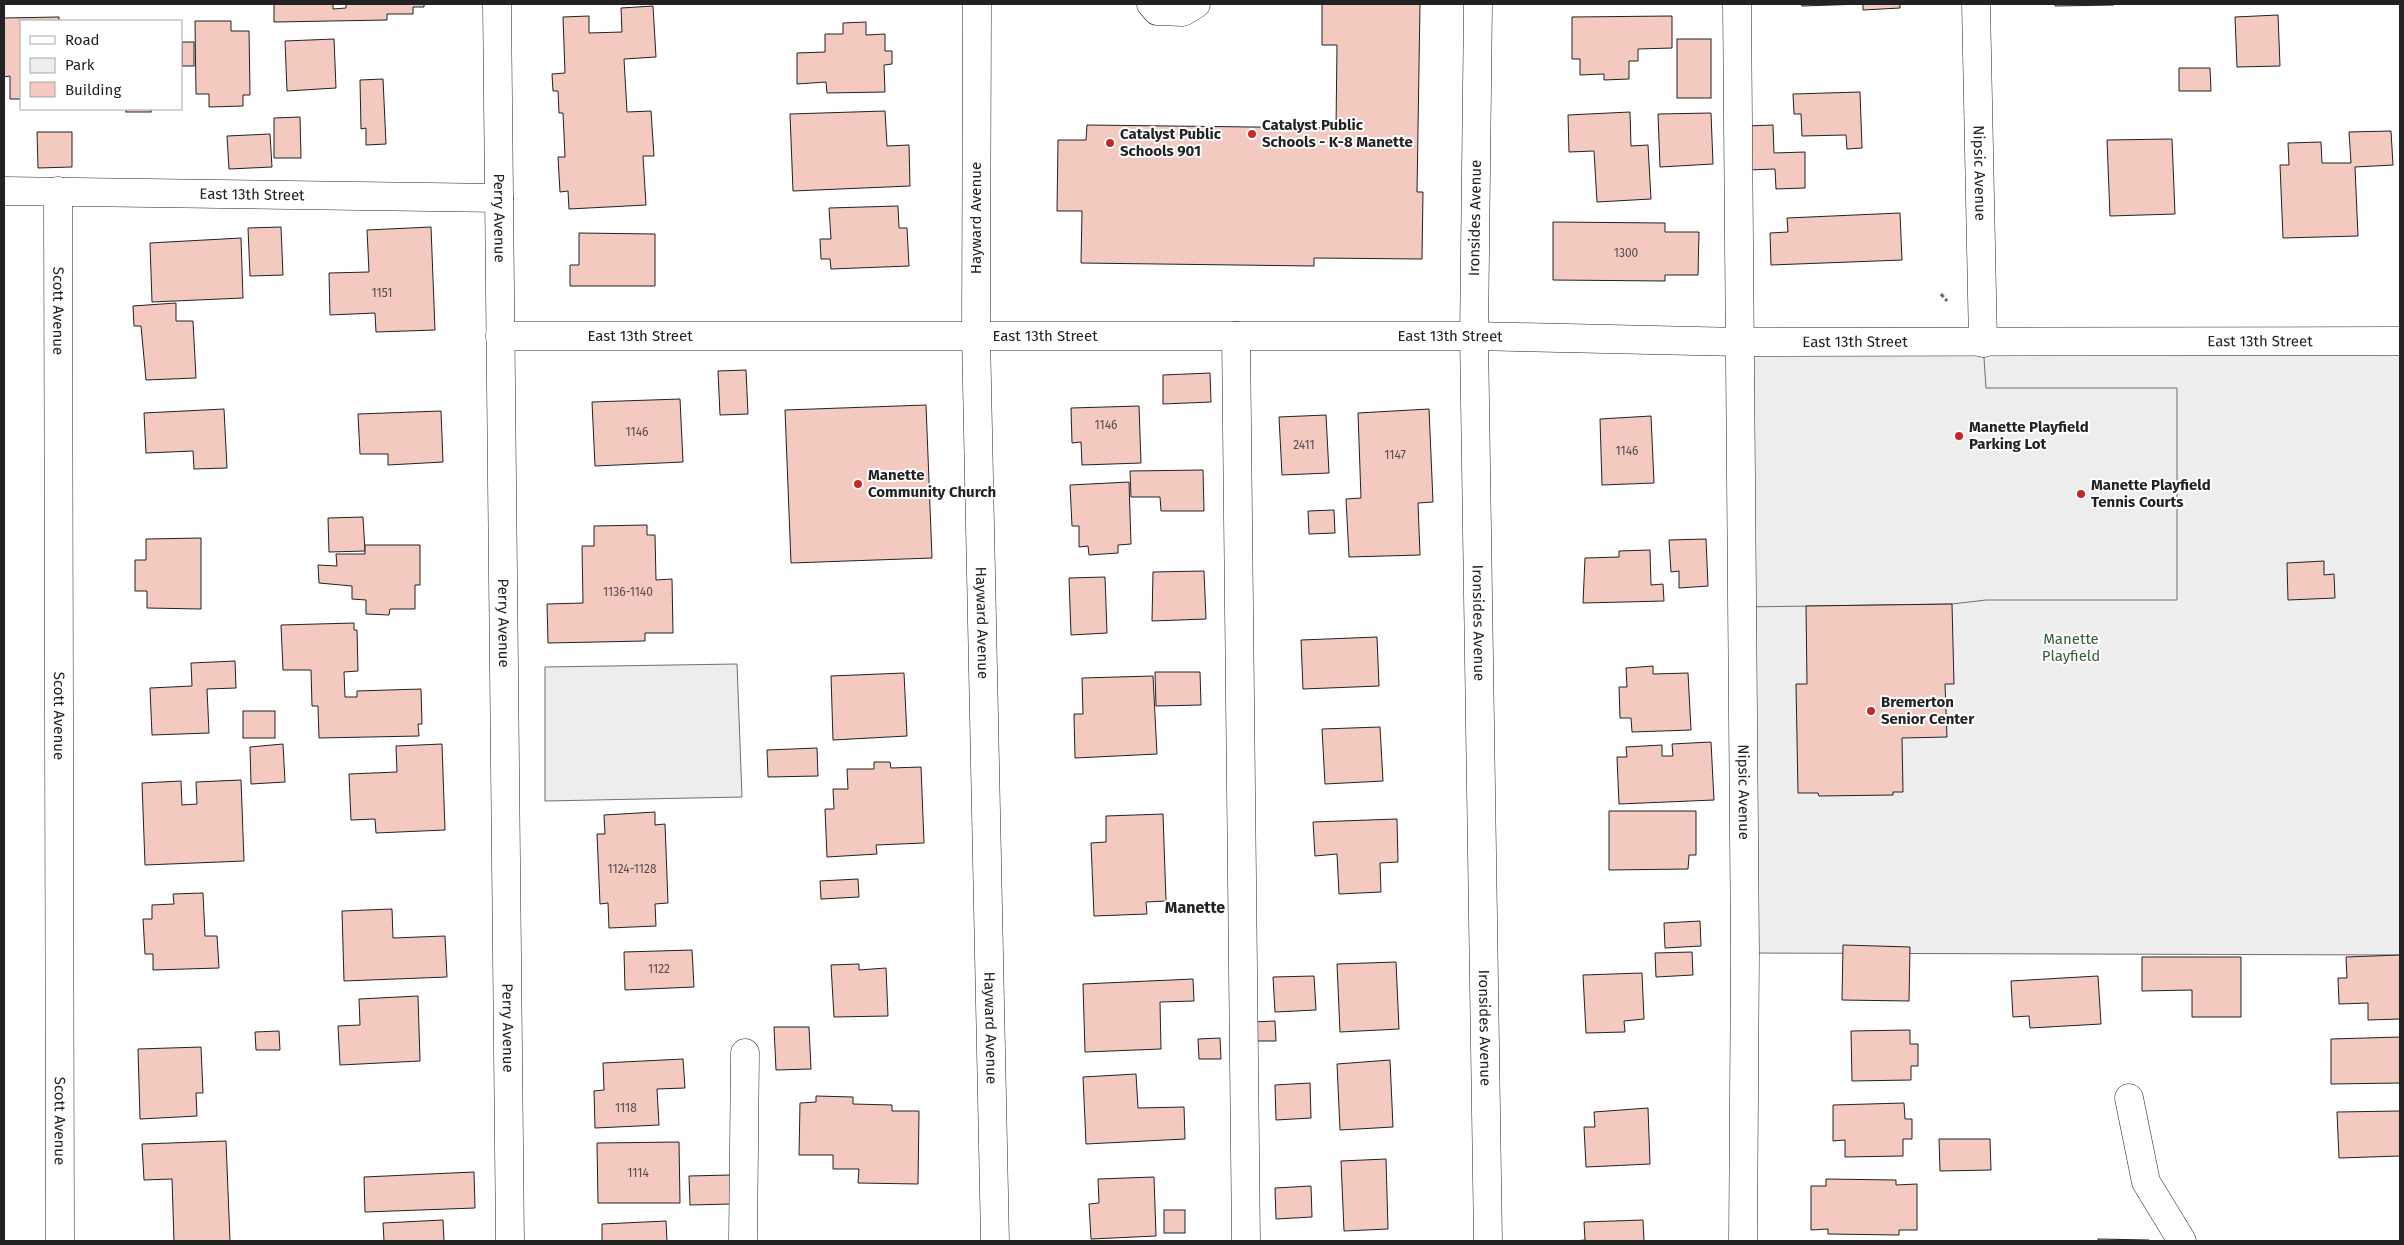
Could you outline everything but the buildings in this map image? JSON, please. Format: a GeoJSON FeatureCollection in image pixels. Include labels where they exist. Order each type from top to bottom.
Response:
{"type":"FeatureCollection","features":[{"type":"Feature","properties":{"kind":"street","name":"Perry Avenue"},"geometry":{"type":"LineString","coordinates":[[497,4],[510,1241]]}},
{"type":"Feature","properties":{"kind":"street","name":"Hayward Avenue"},"geometry":{"type":"LineString","coordinates":[[977,4],[976,335],[995,1241]]}},
{"type":"Feature","properties":{"kind":"street"},"geometry":{"type":"LineString","coordinates":[[1151,4],[1157,11],[1183,12],[1196,4]]}},
{"type":"Feature","properties":{"kind":"street","name":"Ironsides Avenue"},"geometry":{"type":"LineString","coordinates":[[1478,4],[1474,336],[1488,1241]]}},
{"type":"Feature","properties":{"kind":"street","name":"Nipsic Avenue"},"geometry":{"type":"LineString","coordinates":[[1737,4],[1745,944],[1743,1241]]}},
{"type":"Feature","properties":{"kind":"street","name":"Nipsic Avenue"},"geometry":{"type":"LineString","coordinates":[[1976,4],[1983,343]]}},
{"type":"Feature","properties":{"kind":"street","name":"East 13th Street"},"geometry":{"type":"LineString","coordinates":[[4,191],[499,198]]}},
{"type":"Feature","properties":{"kind":"street","name":"Scott Avenue"},"geometry":{"type":"LineString","coordinates":[[58,191],[60,1241]]}},
{"type":"Feature","properties":{"kind":"street","name":"East 13th Street"},"geometry":{"type":"LineString","coordinates":[[500,336],[1474,336],[1741,342],[1983,343],[2400,341]]}},
{"type":"Feature","properties":{"kind":"street"},"geometry":{"type":"LineString","coordinates":[[1236,336],[1246,1241]]}},
{"type":"Feature","properties":{"kind":"street"},"geometry":{"type":"LineString","coordinates":[[743,1241],[744,1053]]}},
{"type":"Feature","properties":{"kind":"street"},"geometry":{"type":"LineString","coordinates":[[2129,1098],[2146,1182],[2182,1241]]}},
{"type":"Feature","properties":{"kind":"green space","name":"Manette Playfield"},"geometry":{"type":"Polygon","coordinates":[[[2400,341],[2400,955],[1745,953],[1741,342],[2400,341]]]}},
{"type":"Feature","properties":{"kind":"shaded area","name":"Manette Playfield Parking Lot"},"geometry":{"type":"Polygon","coordinates":[[[1741,342],[1983,343],[1986,388],[2177,388],[2177,600],[1986,600],[1952,604],[1743,607],[1741,342]]]}},
{"type":"Feature","properties":{"kind":"shaded area"},"geometry":{"type":"Polygon","coordinates":[[[737,664],[742,797],[545,801],[545,667],[737,664]]]}},
{"type":"Feature","properties":{"kind":"place","name":"Catalyst Public Schools - K-8 Manette"},"geometry":{"type":"Point","coordinates":[1252,134]}},
{"type":"Feature","properties":{"kind":"place","name":"Catalyst Public Schools 901"},"geometry":{"type":"Point","coordinates":[1110,143]}},
{"type":"Feature","properties":{"kind":"place","name":"Manette Playfield Parking Lot"},"geometry":{"type":"Point","coordinates":[1959,436]}},
{"type":"Feature","properties":{"kind":"place","name":"Manette Community Church"},"geometry":{"type":"Point","coordinates":[858,484]}},
{"type":"Feature","properties":{"kind":"place","name":"Manette Playfield Tennis Courts"},"geometry":{"type":"Point","coordinates":[2081,494]}},
{"type":"Feature","properties":{"kind":"place","name":"Bremerton Senior Center"},"geometry":{"type":"Point","coordinates":[1871,711]}},
{"type":"Feature","properties":{"kind":"district","name":"Manette"},"geometry":{"type":"Point","coordinates":[1195,907]}}]}
